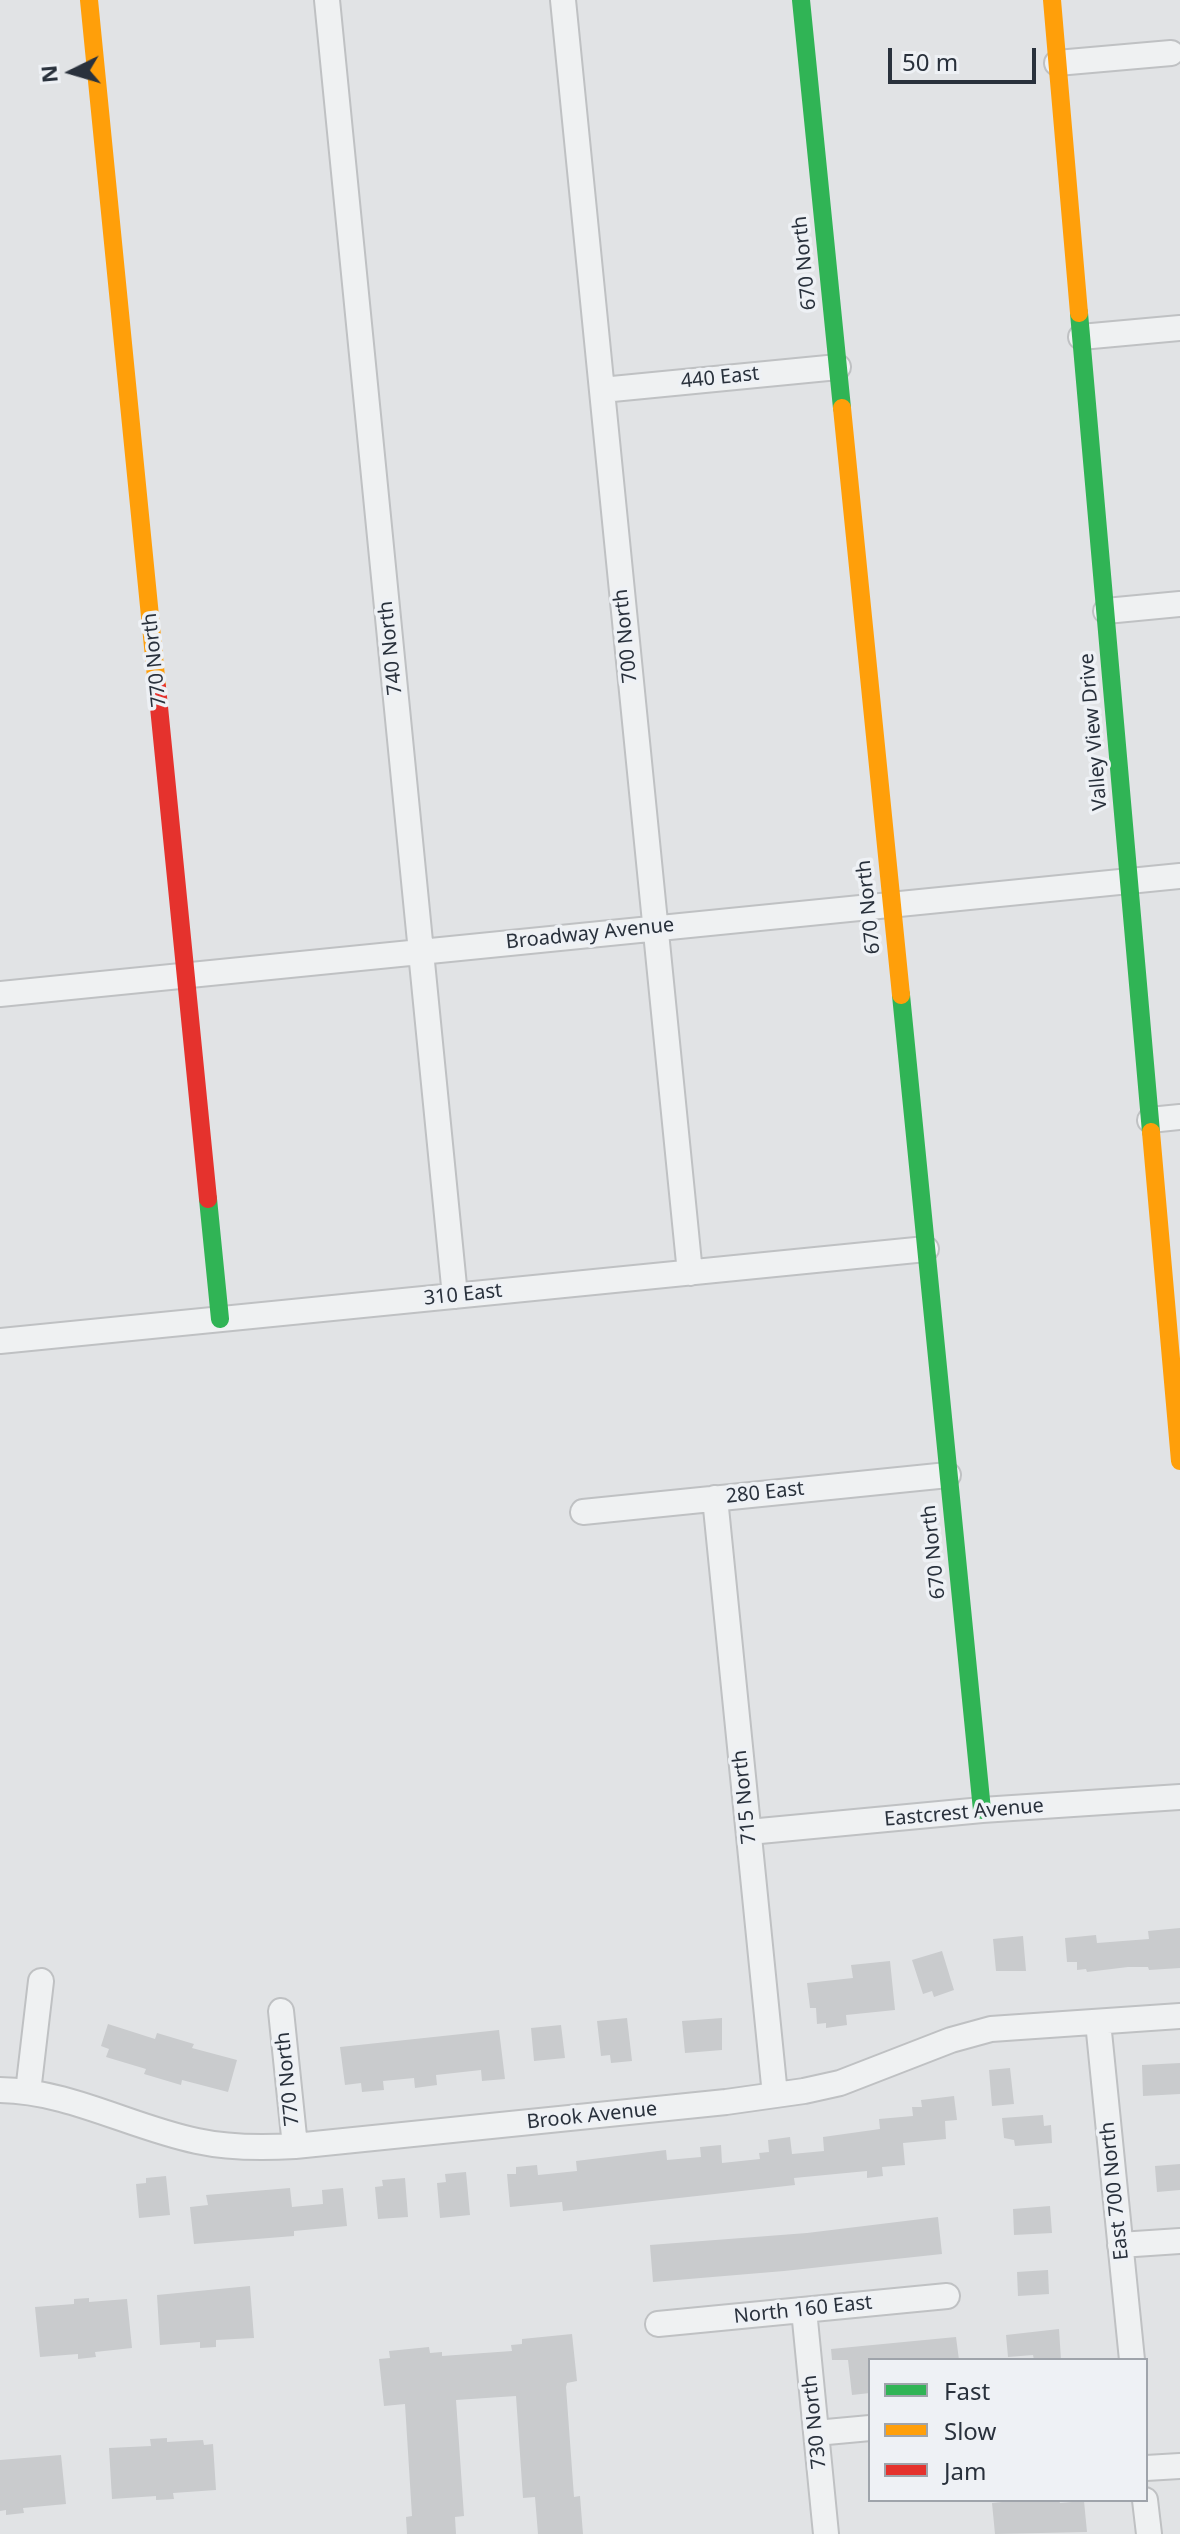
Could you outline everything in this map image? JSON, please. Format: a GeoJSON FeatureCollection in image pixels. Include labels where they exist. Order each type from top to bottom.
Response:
{"type":"FeatureCollection","features":[{"type":"Feature","properties":{"kind":"street","name":"770 North"},"geometry":{"type":"LineString","coordinates":[[89,0],[220,1319]]}},
{"type":"Feature","properties":{"kind":"street","name":"740 North"},"geometry":{"type":"LineString","coordinates":[[327,0],[455,1296]]}},
{"type":"Feature","properties":{"kind":"street","name":"700 North"},"geometry":{"type":"LineString","coordinates":[[563,0],[690,1273]]}},
{"type":"Feature","properties":{"kind":"street","name":"670 North"},"geometry":{"type":"LineString","coordinates":[[801,0],[982,1810]]}},
{"type":"Feature","properties":{"kind":"street","name":"Valley View Drive"},"geometry":{"type":"LineString","coordinates":[[1052,0],[1150,1120],[1175,1344],[1180,1461]]}},
{"type":"Feature","properties":{"kind":"street"},"geometry":{"type":"LineString","coordinates":[[1057,63],[1171,53]]}},
{"type":"Feature","properties":{"kind":"street"},"geometry":{"type":"LineString","coordinates":[[1081,337],[1180,328]]}},
{"type":"Feature","properties":{"kind":"street","name":"440 East"},"geometry":{"type":"LineString","coordinates":[[602,390],[838,367]]}},
{"type":"Feature","properties":{"kind":"street"},"geometry":{"type":"LineString","coordinates":[[1106,611],[1180,604]]}},
{"type":"Feature","properties":{"kind":"street","name":"Broadway Avenue"},"geometry":{"type":"LineString","coordinates":[[0,994],[1180,876]]}},
{"type":"Feature","properties":{"kind":"street"},"geometry":{"type":"LineString","coordinates":[[1150,1120],[1180,1117]]}},
{"type":"Feature","properties":{"kind":"street","name":"310 East"},"geometry":{"type":"LineString","coordinates":[[0,1341],[926,1249]]}},
{"type":"Feature","properties":{"kind":"street","name":"280 East"},"geometry":{"type":"LineString","coordinates":[[583,1512],[948,1475]]}},
{"type":"Feature","properties":{"kind":"street","name":"715 North"},"geometry":{"type":"LineString","coordinates":[[715,1498],[775,2095]]}},
{"type":"Feature","properties":{"kind":"street","name":"Eastcrest Avenue"},"geometry":{"type":"LineString","coordinates":[[749,1832],[982,1810],[1180,1797]]}},
{"type":"Feature","properties":{"kind":"street"},"geometry":{"type":"LineString","coordinates":[[28,2092],[41,1981]]}},
{"type":"Feature","properties":{"kind":"street","name":"770 North"},"geometry":{"type":"LineString","coordinates":[[281,2011],[295,2146]]}},
{"type":"Feature","properties":{"kind":"street","name":"Brook Avenue"},"geometry":{"type":"LineString","coordinates":[[0,2090],[61,2099],[195,2141],[241,2147],[295,2146],[775,2095],[833,2085],[991,2029],[1180,2016]]}},
{"type":"Feature","properties":{"kind":"street","name":"East 700 North"},"geometry":{"type":"LineString","coordinates":[[1098,2022],[1132,2358]]}},
{"type":"Feature","properties":{"kind":"street"},"geometry":{"type":"LineString","coordinates":[[1120,2245],[1180,2241]]}},
{"type":"Feature","properties":{"kind":"street","name":"North 160 East"},"geometry":{"type":"LineString","coordinates":[[658,2324],[947,2296]]}},
{"type":"Feature","properties":{"kind":"street","name":"730 North"},"geometry":{"type":"LineString","coordinates":[[804,2310],[826,2534]]}},
{"type":"Feature","properties":{"kind":"street"},"geometry":{"type":"LineString","coordinates":[[816,2433],[868,2428]]}},
{"type":"Feature","properties":{"kind":"street"},"geometry":{"type":"LineString","coordinates":[[1148,2468],[1180,2466]]}},
{"type":"Feature","properties":{"kind":"street"},"geometry":{"type":"LineString","coordinates":[[1145,2502],[1149,2534]]}},
{"type":"Feature","properties":{"kind":"building"},"geometry":{"type":"Polygon","coordinates":[[[1180,1928],[1180,1968],[1149,1970],[1148,1967],[1128,1967],[1087,1972],[1086,1969],[1077,1970],[1077,1962],[1067,1962],[1065,1938],[1096,1935],[1097,1943],[1149,1939],[1148,1931],[1180,1928]]]}},
{"type":"Feature","properties":{"kind":"building"},"geometry":{"type":"Polygon","coordinates":[[[1023,1936],[1026,1971],[996,1971],[993,1939],[1023,1936]]]}},
{"type":"Feature","properties":{"kind":"building"},"geometry":{"type":"Polygon","coordinates":[[[942,1951],[954,1990],[934,1997],[932,1991],[923,1994],[912,1960],[942,1951]]]}},
{"type":"Feature","properties":{"kind":"building"},"geometry":{"type":"Polygon","coordinates":[[[890,1961],[895,2010],[846,2015],[847,2025],[826,2028],[826,2023],[817,2024],[816,2008],[810,2008],[807,1983],[853,1978],[851,1965],[890,1961]]]}},
{"type":"Feature","properties":{"kind":"building"},"geometry":{"type":"Polygon","coordinates":[[[627,2018],[632,2061],[611,2063],[610,2055],[601,2056],[597,2021],[627,2018]]]}},
{"type":"Feature","properties":{"kind":"building"},"geometry":{"type":"Polygon","coordinates":[[[722,2018],[722,2050],[685,2053],[682,2021],[722,2018]]]}},
{"type":"Feature","properties":{"kind":"building"},"geometry":{"type":"Polygon","coordinates":[[[108,2024],[155,2039],[157,2033],[194,2044],[192,2048],[237,2060],[228,2092],[182,2080],[181,2085],[144,2074],[146,2069],[106,2057],[109,2049],[101,2046],[108,2024]]]}},
{"type":"Feature","properties":{"kind":"building"},"geometry":{"type":"Polygon","coordinates":[[[561,2025],[565,2058],[534,2061],[531,2028],[561,2025]]]}},
{"type":"Feature","properties":{"kind":"building"},"geometry":{"type":"Polygon","coordinates":[[[499,2030],[505,2079],[482,2081],[481,2070],[436,2075],[437,2085],[415,2088],[414,2078],[383,2081],[384,2090],[362,2092],[361,2083],[345,2085],[340,2047],[499,2030]]]}},
{"type":"Feature","properties":{"kind":"building"},"geometry":{"type":"Polygon","coordinates":[[[1180,2063],[1180,2094],[1143,2096],[1142,2065],[1180,2063]]]}},
{"type":"Feature","properties":{"kind":"building"},"geometry":{"type":"Polygon","coordinates":[[[1010,2068],[1014,2104],[992,2106],[989,2070],[1010,2068]]]}},
{"type":"Feature","properties":{"kind":"building"},"geometry":{"type":"Polygon","coordinates":[[[954,2096],[957,2120],[945,2121],[946,2139],[903,2143],[905,2165],[882,2167],[883,2176],[867,2178],[867,2171],[794,2178],[795,2185],[563,2211],[562,2202],[510,2207],[507,2174],[516,2174],[516,2167],[537,2165],[538,2175],[577,2171],[576,2161],[666,2150],[667,2160],[701,2157],[700,2147],[721,2145],[722,2163],[760,2159],[759,2153],[769,2152],[768,2140],[790,2137],[792,2154],[824,2151],[823,2137],[880,2129],[879,2119],[913,2116],[912,2107],[922,2107],[921,2100],[954,2096]]]}},
{"type":"Feature","properties":{"kind":"building"},"geometry":{"type":"Polygon","coordinates":[[[1043,2115],[1044,2126],[1051,2125],[1052,2143],[1015,2146],[1014,2140],[1004,2138],[1002,2118],[1043,2115]]]}},
{"type":"Feature","properties":{"kind":"building"},"geometry":{"type":"Polygon","coordinates":[[[1180,2164],[1180,2190],[1157,2192],[1155,2166],[1180,2164]]]}},
{"type":"Feature","properties":{"kind":"building"},"geometry":{"type":"Polygon","coordinates":[[[466,2172],[470,2215],[440,2218],[437,2183],[446,2182],[445,2174],[466,2172]]]}},
{"type":"Feature","properties":{"kind":"building"},"geometry":{"type":"Polygon","coordinates":[[[166,2176],[170,2215],[139,2218],[136,2184],[146,2183],[146,2178],[166,2176]]]}},
{"type":"Feature","properties":{"kind":"building"},"geometry":{"type":"Polygon","coordinates":[[[405,2178],[408,2217],[378,2219],[375,2187],[383,2186],[382,2180],[405,2178]]]}},
{"type":"Feature","properties":{"kind":"building"},"geometry":{"type":"Polygon","coordinates":[[[290,2188],[292,2207],[323,2204],[322,2190],[343,2188],[347,2226],[294,2231],[294,2236],[194,2244],[190,2207],[208,2205],[206,2195],[290,2188]]]}},
{"type":"Feature","properties":{"kind":"building"},"geometry":{"type":"Polygon","coordinates":[[[1050,2206],[1052,2233],[1014,2235],[1013,2209],[1050,2206]]]}},
{"type":"Feature","properties":{"kind":"building"},"geometry":{"type":"Polygon","coordinates":[[[938,2217],[942,2254],[653,2282],[650,2245],[807,2233],[938,2217]]]}},
{"type":"Feature","properties":{"kind":"building"},"geometry":{"type":"Polygon","coordinates":[[[1048,2270],[1049,2294],[1018,2296],[1017,2272],[1048,2270]]]}},
{"type":"Feature","properties":{"kind":"building"},"geometry":{"type":"Polygon","coordinates":[[[250,2286],[254,2338],[216,2340],[216,2347],[200,2348],[200,2342],[160,2345],[157,2295],[250,2286]]]}},
{"type":"Feature","properties":{"kind":"building"},"geometry":{"type":"Polygon","coordinates":[[[89,2298],[89,2302],[127,2299],[132,2348],[95,2352],[96,2357],[78,2359],[78,2354],[40,2357],[35,2307],[74,2304],[74,2299],[89,2298]]]}},
{"type":"Feature","properties":{"kind":"building"},"geometry":{"type":"Polygon","coordinates":[[[1059,2329],[1061,2358],[1034,2358],[1033,2355],[1008,2357],[1006,2335],[1059,2329]]]}},
{"type":"Feature","properties":{"kind":"building"},"geometry":{"type":"Polygon","coordinates":[[[572,2334],[577,2381],[567,2383],[566,2387],[574,2497],[580,2496],[583,2534],[538,2534],[535,2497],[523,2498],[516,2396],[456,2400],[464,2516],[455,2517],[456,2534],[407,2534],[406,2517],[412,2516],[405,2404],[384,2406],[379,2359],[390,2358],[389,2351],[429,2347],[430,2353],[442,2352],[442,2356],[512,2351],[511,2345],[522,2344],[522,2339],[572,2334]]]}},
{"type":"Feature","properties":{"kind":"building"},"geometry":{"type":"Polygon","coordinates":[[[956,2337],[959,2358],[868,2358],[868,2393],[852,2395],[848,2360],[832,2360],[831,2349],[956,2337]]]}},
{"type":"Feature","properties":{"kind":"building"},"geometry":{"type":"Polygon","coordinates":[[[167,2438],[167,2442],[203,2440],[204,2445],[213,2444],[216,2490],[173,2493],[174,2499],[156,2500],[156,2496],[112,2499],[109,2448],[151,2446],[150,2439],[167,2438]]]}},
{"type":"Feature","properties":{"kind":"building"},"geometry":{"type":"Polygon","coordinates":[[[61,2455],[66,2504],[23,2508],[24,2513],[6,2515],[6,2510],[0,2511],[0,2460],[61,2455]]]}},
{"type":"Feature","properties":{"kind":"building"},"geometry":{"type":"Polygon","coordinates":[[[1084,2502],[1087,2532],[995,2534],[992,2503],[1084,2502]]]}},
{"type":"Feature","properties":{"kind":"traffic: fast"},"geometry":{"type":"LineString","coordinates":[[801,0],[842,408]]}},
{"type":"Feature","properties":{"kind":"traffic: fast"},"geometry":{"type":"LineString","coordinates":[[1079,313],[1151,1132]]}},
{"type":"Feature","properties":{"kind":"traffic: fast"},"geometry":{"type":"LineString","coordinates":[[901,995],[982,1810]]}},
{"type":"Feature","properties":{"kind":"traffic: fast"},"geometry":{"type":"LineString","coordinates":[[208,1199],[220,1319]]}},
{"type":"Feature","properties":{"kind":"traffic: slow"},"geometry":{"type":"LineString","coordinates":[[89,0],[157,687]]}},
{"type":"Feature","properties":{"kind":"traffic: slow"},"geometry":{"type":"LineString","coordinates":[[1052,0],[1079,313]]}},
{"type":"Feature","properties":{"kind":"traffic: slow"},"geometry":{"type":"LineString","coordinates":[[842,408],[901,995]]}},
{"type":"Feature","properties":{"kind":"traffic: slow"},"geometry":{"type":"LineString","coordinates":[[1151,1132],[1180,1461]]}},
{"type":"Feature","properties":{"kind":"traffic: jam"},"geometry":{"type":"LineString","coordinates":[[157,687],[208,1199]]}}]}
